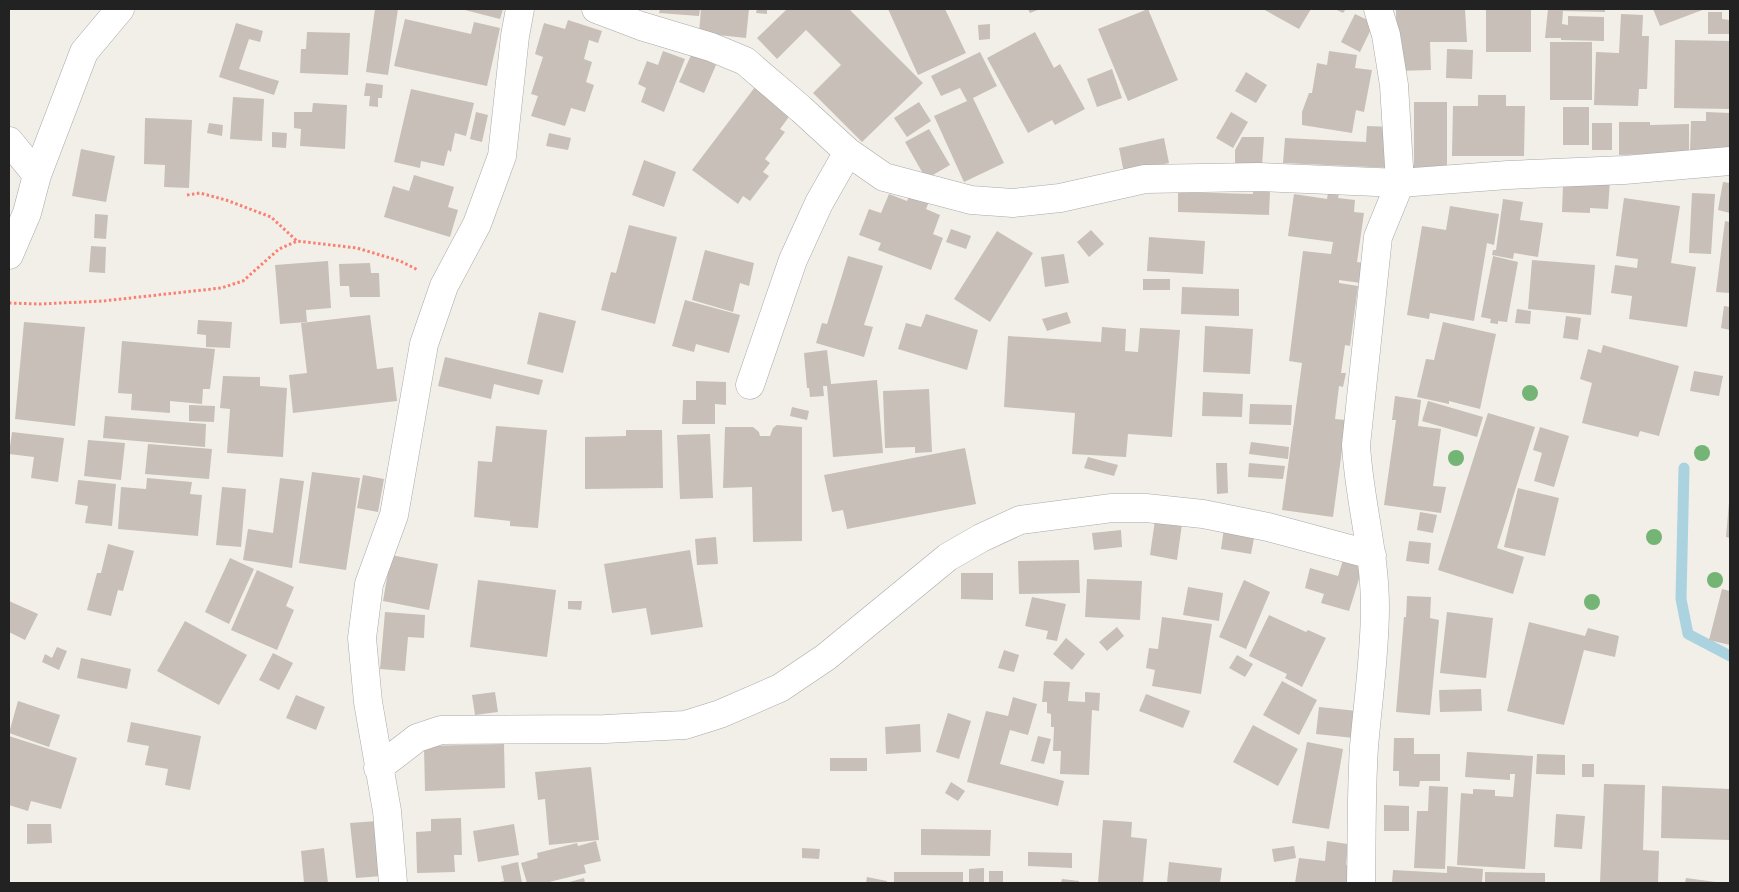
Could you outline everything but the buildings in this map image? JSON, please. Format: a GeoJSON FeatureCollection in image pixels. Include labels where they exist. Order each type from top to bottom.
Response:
{"type":"FeatureCollection","features":[{"type":"Feature","properties":{"kind":"street"},"geometry":{"type":"LineString","coordinates":[[9,256],[27,213],[37,174],[84,52],[120,9]]}},
{"type":"Feature","properties":{"kind":"street"},"geometry":{"type":"LineString","coordinates":[[393,883],[387,811],[368,702],[362,638],[369,584],[394,515],[424,344],[444,286],[477,224],[502,156],[515,36],[520,9]]}},
{"type":"Feature","properties":{"kind":"street"},"geometry":{"type":"LineString","coordinates":[[596,9],[640,26],[711,47],[744,61],[848,152],[884,177],[971,200],[1013,203],[1060,198],[1145,179],[1258,178],[1400,183],[1508,174],[1624,170],[1730,161]]}},
{"type":"Feature","properties":{"kind":"street"},"geometry":{"type":"LineString","coordinates":[[1361,883],[1364,748],[1375,607],[1372,556],[1357,477],[1356,445],[1378,238],[1400,183],[1394,85],[1386,35],[1378,9]]}},
{"type":"Feature","properties":{"kind":"street"},"geometry":{"type":"LineString","coordinates":[[9,141],[37,174]]}},
{"type":"Feature","properties":{"kind":"street"},"geometry":{"type":"LineString","coordinates":[[750,385],[793,260],[819,203],[848,152]]}},
{"type":"Feature","properties":{"kind":"street"},"geometry":{"type":"LineString","coordinates":[[378,768],[417,738],[441,730],[605,729],[685,725],[720,714],[780,688],[826,657],[948,557],[981,538],[1020,520],[1112,508],[1156,509],[1203,514],[1268,527],[1372,556]]}},
{"type":"Feature","properties":{"kind":"path"},"geometry":{"type":"LineString","coordinates":[[187,195],[200,193],[226,200],[271,218],[297,241]]}},
{"type":"Feature","properties":{"kind":"path"},"geometry":{"type":"LineString","coordinates":[[9,303],[40,304],[103,301],[221,288],[243,281],[279,249],[297,241],[357,248],[400,261],[444,286]]}},
{"type":"Feature","properties":{"kind":"waterway"},"geometry":{"type":"LineString","coordinates":[[1684,468],[1681,599],[1688,634],[1730,656]]}}]}
